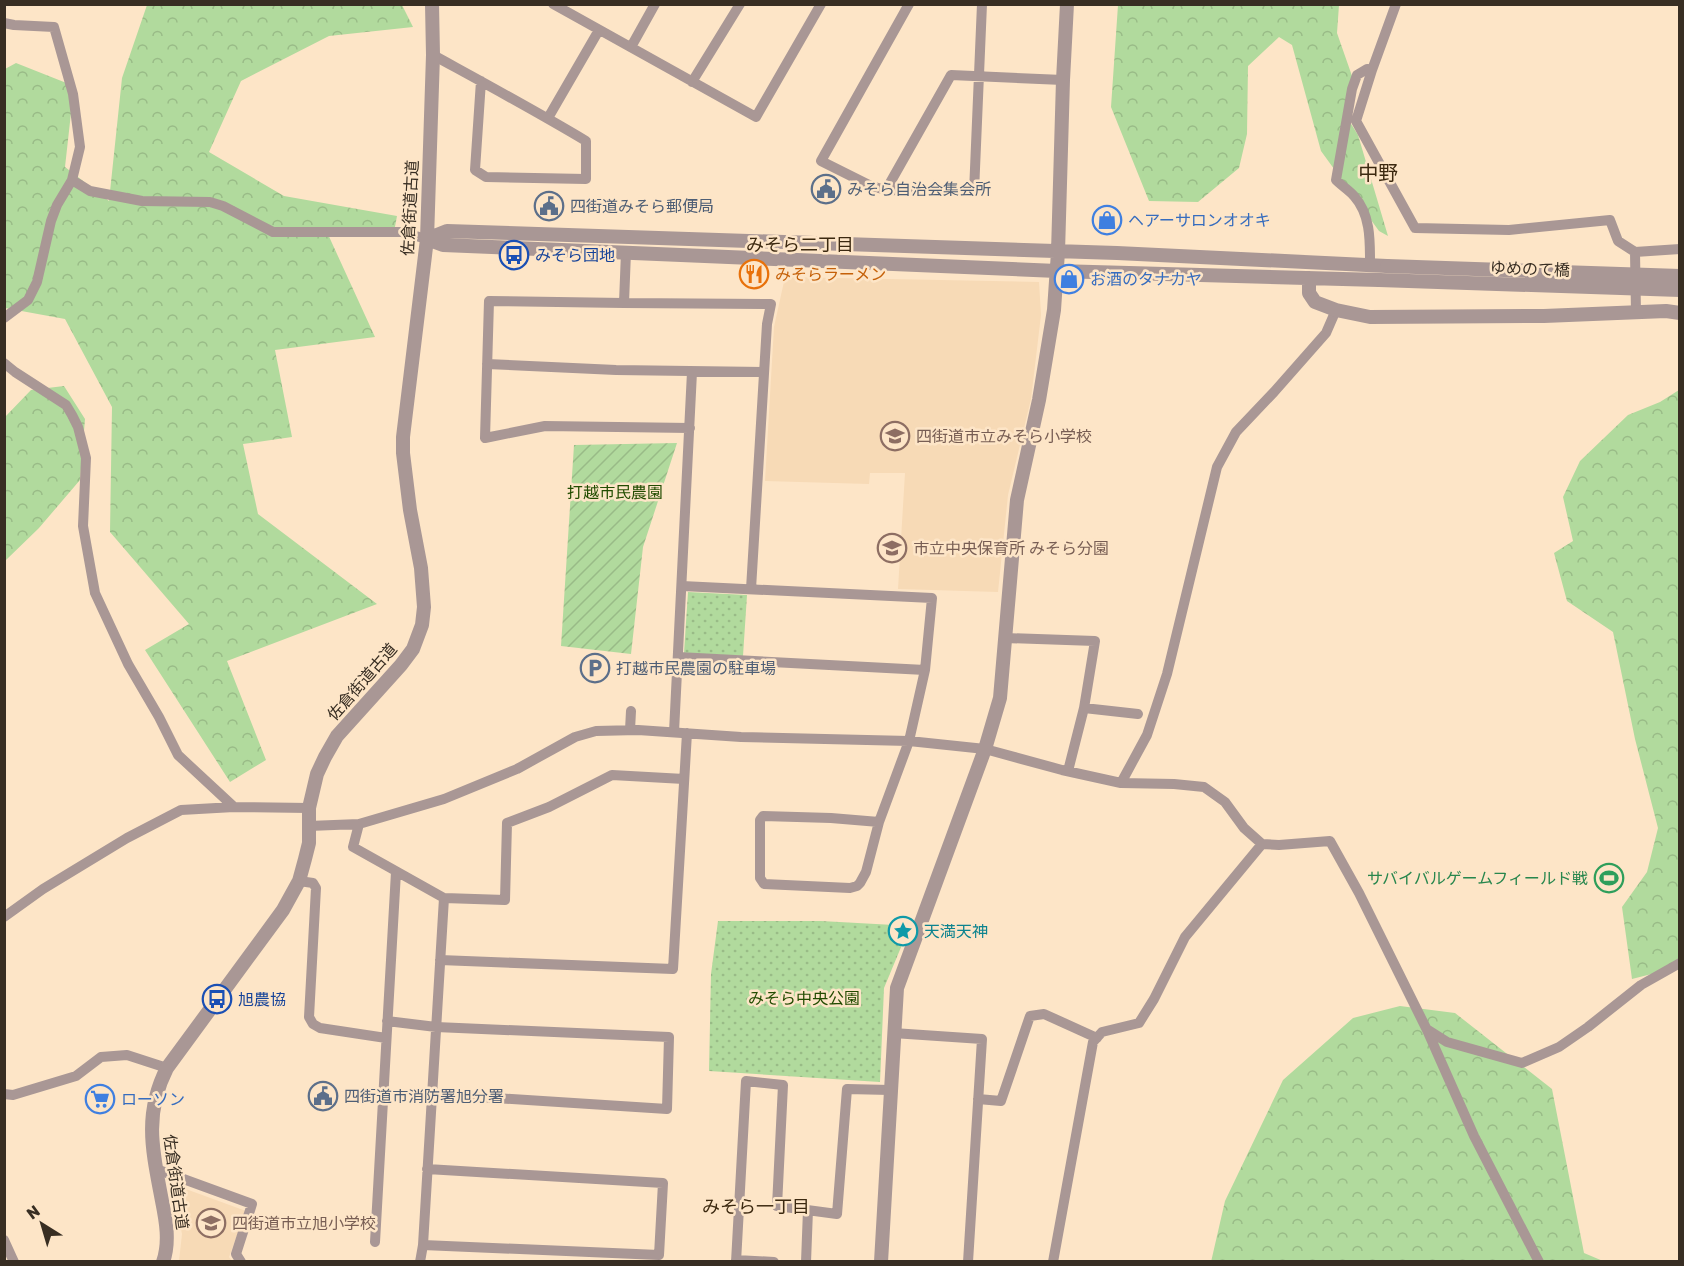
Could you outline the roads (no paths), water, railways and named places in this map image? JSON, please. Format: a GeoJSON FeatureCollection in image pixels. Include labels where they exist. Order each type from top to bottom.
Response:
{"type":"FeatureCollection","features":[{"type":"Feature","properties":{"kind":"street","name":"佐倉街道古道"},"geometry":{"type":"LineString","coordinates":[[163,1262],[167,1242],[166,1222],[152,1134],[154,1101],[159,1084],[166,1068],[283,910],[299,881],[309,843],[309,808],[317,774],[325,757],[337,736],[401,664],[412,649],[422,625],[424,607],[421,568],[402,453],[426,238],[433,55],[432,4]]}},
{"type":"Feature","properties":{"kind":"street"},"geometry":{"type":"LineString","coordinates":[[553,4],[565,7],[599,30],[756,117],[821,4]]}},
{"type":"Feature","properties":{"kind":"street"},"geometry":{"type":"LineString","coordinates":[[631,47],[655,4]]}},
{"type":"Feature","properties":{"kind":"street"},"geometry":{"type":"LineString","coordinates":[[692,82],[740,4]]}},
{"type":"Feature","properties":{"kind":"street"},"geometry":{"type":"LineString","coordinates":[[909,4],[821,161],[871,186],[886,190],[974,192],[982,4]]}},
{"type":"Feature","properties":{"kind":"street"},"geometry":{"type":"LineString","coordinates":[[880,1262],[897,988],[985,749],[1000,698],[1017,500],[1039,400],[1054,310],[1068,4]]}},
{"type":"Feature","properties":{"kind":"street"},"geometry":{"type":"LineString","coordinates":[[1396,4],[1356,121],[1415,228],[1509,230],[1610,220],[1618,241],[1635,252],[1680,249]]}},
{"type":"Feature","properties":{"kind":"street"},"geometry":{"type":"LineString","coordinates":[[4,23],[54,27],[73,94],[80,147],[72,180],[57,205],[51,221],[38,282],[28,300],[4,318]]}},
{"type":"Feature","properties":{"kind":"street"},"geometry":{"type":"LineString","coordinates":[[548,118],[599,30]]}},
{"type":"Feature","properties":{"kind":"street"},"geometry":{"type":"LineString","coordinates":[[433,55],[481,81],[548,118],[586,141],[586,179],[486,177],[475,170],[481,81]]}},
{"type":"Feature","properties":{"kind":"street"},"geometry":{"type":"LineString","coordinates":[[1370,265],[1367,221],[1355,198],[1336,180],[1352,89],[1357,75],[1367,69],[1372,70]]}},
{"type":"Feature","properties":{"kind":"street"},"geometry":{"type":"LineString","coordinates":[[886,190],[951,75],[1063,80]]}},
{"type":"Feature","properties":{"kind":"street"},"geometry":{"type":"LineString","coordinates":[[72,180],[90,191],[142,201],[210,202],[223,206],[273,232],[401,232],[426,238]]}},
{"type":"Feature","properties":{"kind":"street","name":"ゆめのて橋"},"geometry":{"type":"LineString","coordinates":[[426,238],[447,231],[1129,253],[1387,266],[1680,276]]}},
{"type":"Feature","properties":{"kind":"street","name":"ゆめのて橋"},"geometry":{"type":"LineString","coordinates":[[426,238],[443,245],[1056,271],[1680,290]]}},
{"type":"Feature","properties":{"kind":"street"},"geometry":{"type":"LineString","coordinates":[[624,303],[626,252]]}},
{"type":"Feature","properties":{"kind":"street"},"geometry":{"type":"LineString","coordinates":[[1635,252],[1636,313]]}},
{"type":"Feature","properties":{"kind":"street"},"geometry":{"type":"LineString","coordinates":[[1309,278],[1309,293],[1315,302],[1336,310],[1370,317],[1544,316],[1666,311],[1680,313]]}},
{"type":"Feature","properties":{"kind":"street"},"geometry":{"type":"LineString","coordinates":[[690,428],[545,426],[485,438],[489,301],[771,304],[766,324],[751,589]]}},
{"type":"Feature","properties":{"kind":"street"},"geometry":{"type":"LineString","coordinates":[[1121,783],[1147,735],[1167,674],[1217,467],[1236,432],[1326,333],[1336,310]]}},
{"type":"Feature","properties":{"kind":"street"},"geometry":{"type":"LineString","coordinates":[[4,363],[66,405],[72,415],[78,427],[86,458],[83,526],[95,593],[128,664],[178,754],[234,807]]}},
{"type":"Feature","properties":{"kind":"street"},"geometry":{"type":"LineString","coordinates":[[487,364],[692,372],[764,372]]}},
{"type":"Feature","properties":{"kind":"street"},"geometry":{"type":"LineString","coordinates":[[674,732],[692,372]]}},
{"type":"Feature","properties":{"kind":"street"},"geometry":{"type":"LineString","coordinates":[[682,586],[932,598],[925,670],[909,741],[879,822],[861,883],[850,888],[765,884],[760,878],[760,820],[763,816],[879,822]]}},
{"type":"Feature","properties":{"kind":"street"},"geometry":{"type":"LineString","coordinates":[[1005,638],[1095,641],[1084,708],[1068,771]]}},
{"type":"Feature","properties":{"kind":"street"},"geometry":{"type":"LineString","coordinates":[[678,657],[925,670]]}},
{"type":"Feature","properties":{"kind":"street"},"geometry":{"type":"LineString","coordinates":[[1084,708],[1138,714]]}},
{"type":"Feature","properties":{"kind":"street"},"geometry":{"type":"LineString","coordinates":[[630,730],[631,711]]}},
{"type":"Feature","properties":{"kind":"street"},"geometry":{"type":"LineString","coordinates":[[309,826],[359,824],[454,795],[517,769],[575,737],[596,731],[630,730],[741,737],[909,741],[985,749],[1121,783],[1204,787],[1225,802],[1244,828],[1262,844],[1279,845],[1330,840],[1427,1030],[1474,1136],[1539,1262]]}},
{"type":"Feature","properties":{"kind":"street"},"geometry":{"type":"LineString","coordinates":[[440,960],[673,969],[687,733]]}},
{"type":"Feature","properties":{"kind":"street"},"geometry":{"type":"LineString","coordinates":[[359,824],[353,847],[444,898],[505,900],[507,823],[549,807],[612,775],[684,778]]}},
{"type":"Feature","properties":{"kind":"street"},"geometry":{"type":"LineString","coordinates":[[4,917],[52,883],[127,838],[181,810],[234,807],[309,808]]}},
{"type":"Feature","properties":{"kind":"street"},"geometry":{"type":"LineString","coordinates":[[1053,1262],[1093,1042],[1102,1032],[1139,1023],[1154,999],[1185,937],[1262,844]]}},
{"type":"Feature","properties":{"kind":"street"},"geometry":{"type":"LineString","coordinates":[[375,1242],[396,872]]}},
{"type":"Feature","properties":{"kind":"street"},"geometry":{"type":"LineString","coordinates":[[299,881],[314,883],[316,888],[309,1017],[313,1024],[320,1028],[386,1038]]}},
{"type":"Feature","properties":{"kind":"street"},"geometry":{"type":"LineString","coordinates":[[420,1262],[423,1245],[444,898]]}},
{"type":"Feature","properties":{"kind":"street"},"geometry":{"type":"LineString","coordinates":[[1427,1030],[1447,1042],[1522,1063],[1559,1047],[1588,1028],[1641,985],[1680,963]]}},
{"type":"Feature","properties":{"kind":"street"},"geometry":{"type":"LineString","coordinates":[[978,1099],[1001,1101],[1030,1016],[1044,1014],[1097,1038]]}},
{"type":"Feature","properties":{"kind":"street"},"geometry":{"type":"LineString","coordinates":[[387,1021],[436,1027],[669,1037],[667,1109],[432,1094]]}},
{"type":"Feature","properties":{"kind":"street"},"geometry":{"type":"LineString","coordinates":[[893,1033],[982,1039],[968,1262]]}},
{"type":"Feature","properties":{"kind":"street"},"geometry":{"type":"LineString","coordinates":[[4,1094],[13,1095],[76,1076],[101,1057],[127,1055],[166,1068]]}},
{"type":"Feature","properties":{"kind":"street"},"geometry":{"type":"LineString","coordinates":[[774,1262],[736,1261],[746,1081],[783,1085],[777,1206],[837,1214],[847,1089],[890,1090]]}},
{"type":"Feature","properties":{"kind":"street"},"geometry":{"type":"LineString","coordinates":[[156,1169],[252,1204],[236,1254],[241,1262]]}},
{"type":"Feature","properties":{"kind":"street"},"geometry":{"type":"LineString","coordinates":[[423,1245],[516,1256],[659,1255],[663,1183],[428,1169]]}},
{"type":"Feature","properties":{"kind":"street"},"geometry":{"type":"LineString","coordinates":[[806,1262],[808,1210]]}},
{"type":"Feature","properties":{"kind":"street"},"geometry":{"type":"LineString","coordinates":[[4,1240],[14,1262]]}},
{"type":"Feature","properties":{"kind":"place","name":"みそら自治会集会所"},"geometry":{"type":"Point","coordinates":[826,189]}},
{"type":"Feature","properties":{"kind":"place","name":"四街道みそら郵便局"},"geometry":{"type":"Point","coordinates":[549,206]}},
{"type":"Feature","properties":{"kind":"place","name":"ヘアーサロンオオキ"},"geometry":{"type":"Point","coordinates":[1107,220]}},
{"type":"Feature","properties":{"kind":"place","name":"みそら団地"},"geometry":{"type":"Point","coordinates":[514,255]}},
{"type":"Feature","properties":{"kind":"place","name":"みそらラーメン"},"geometry":{"type":"Point","coordinates":[754,274]}},
{"type":"Feature","properties":{"kind":"place","name":"お酒のタナカヤ"},"geometry":{"type":"Point","coordinates":[1069,279]}},
{"type":"Feature","properties":{"kind":"place","name":"四街道市立みそら小学校"},"geometry":{"type":"Point","coordinates":[895,436]}},
{"type":"Feature","properties":{"kind":"place","name":"市立中央保育所 みそら分園"},"geometry":{"type":"Point","coordinates":[892,548]}},
{"type":"Feature","properties":{"kind":"place","name":"打越市民農園の駐車場"},"geometry":{"type":"Point","coordinates":[595,668]}},
{"type":"Feature","properties":{"kind":"place","name":"サバイバルゲームフィールド戦"},"geometry":{"type":"Point","coordinates":[1609,878]}},
{"type":"Feature","properties":{"kind":"place","name":"天満天神"},"geometry":{"type":"Point","coordinates":[903,931]}},
{"type":"Feature","properties":{"kind":"place","name":"旭農協"},"geometry":{"type":"Point","coordinates":[217,999]}},
{"type":"Feature","properties":{"kind":"place","name":"四街道市消防署旭分署"},"geometry":{"type":"Point","coordinates":[323,1096]}},
{"type":"Feature","properties":{"kind":"place","name":"ローソン"},"geometry":{"type":"Point","coordinates":[100,1099]}},
{"type":"Feature","properties":{"kind":"place","name":"四街道市立旭小学校"},"geometry":{"type":"Point","coordinates":[211,1223]}},
{"type":"Feature","properties":{"kind":"district","name":"中野"},"geometry":{"type":"Point","coordinates":[1378,173]}},
{"type":"Feature","properties":{"kind":"district","name":"みそら二丁目"},"geometry":{"type":"Point","coordinates":[800,245]}},
{"type":"Feature","properties":{"kind":"district","name":"みそら一丁目"},"geometry":{"type":"Point","coordinates":[756,1207]}},
{"type":"Feature","properties":{"kind":"park label","name":"打越市民農園"},"geometry":{"type":"Point","coordinates":[615,492]}},
{"type":"Feature","properties":{"kind":"park label","name":"みそら中央公園"},"geometry":{"type":"Point","coordinates":[804,998]}}]}
